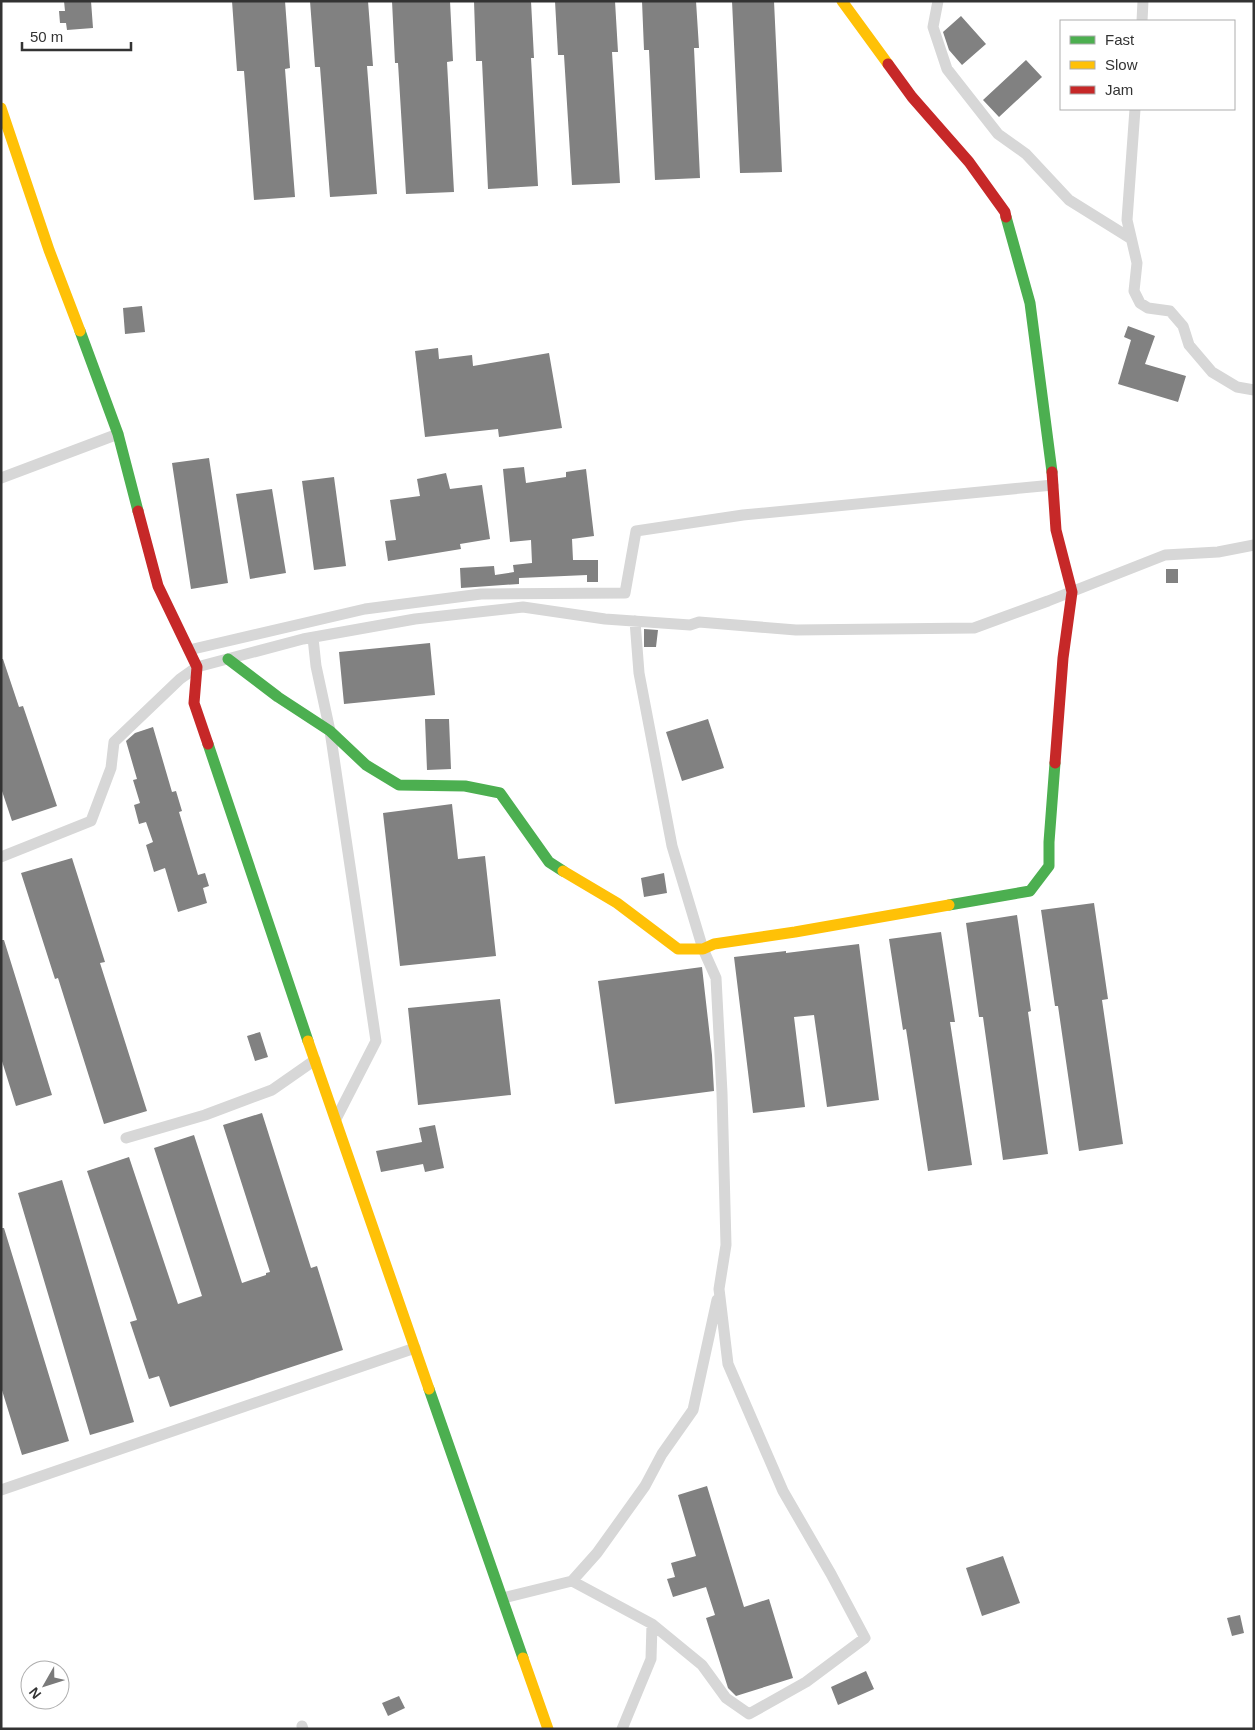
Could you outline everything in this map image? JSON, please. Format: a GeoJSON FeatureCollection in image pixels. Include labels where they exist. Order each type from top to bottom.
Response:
{"type":"FeatureCollection","features":[{"type":"Feature","properties":{"kind":"street"},"geometry":{"type":"LineString","coordinates":[[228,659],[278,697],[330,731],[366,765],[400,785],[465,786],[500,793],[549,862],[617,903],[678,950],[703,949],[714,944],[805,931],[1030,891],[1049,866],[1062,658],[1072,592],[1056,530],[1053,486],[1030,303],[1005,212],[969,162],[912,97],[842,1]]}},
{"type":"Feature","properties":{"kind":"street"},"geometry":{"type":"LineString","coordinates":[[938,1],[933,27],[948,69],[998,134],[1026,154],[1069,200],[1130,238]]}},
{"type":"Feature","properties":{"kind":"street"},"geometry":{"type":"LineString","coordinates":[[1142,20],[1143,1]]}},
{"type":"Feature","properties":{"kind":"street"},"geometry":{"type":"LineString","coordinates":[[1,108],[49,250],[118,434],[158,586],[197,667],[194,703],[315,1060],[548,1729]]}},
{"type":"Feature","properties":{"kind":"street"},"geometry":{"type":"LineString","coordinates":[[1135,110],[1127,220],[1137,263],[1134,291],[1140,303],[1148,308],[1170,311],[1183,326],[1190,345],[1212,372],[1237,387],[1254,390]]}},
{"type":"Feature","properties":{"kind":"street"},"geometry":{"type":"LineString","coordinates":[[1,478],[118,434]]}},
{"type":"Feature","properties":{"kind":"street"},"geometry":{"type":"LineString","coordinates":[[189,650],[365,609],[481,594],[625,593],[636,531],[743,515],[1053,486]]}},
{"type":"Feature","properties":{"kind":"street"},"geometry":{"type":"LineString","coordinates":[[1,856],[91,821],[111,768],[114,742],[180,679],[197,667],[228,659],[313,638],[415,619],[523,607],[605,619],[690,625],[699,622],[796,630],[974,628],[1165,555],[1218,552],[1254,545]]}},
{"type":"Feature","properties":{"kind":"street"},"geometry":{"type":"LineString","coordinates":[[503,1598],[572,1581],[597,1553],[645,1486],[662,1454],[693,1410],[719,1290],[726,1245],[722,1093],[716,978],[703,949],[672,846],[639,673],[635,621]]}},
{"type":"Feature","properties":{"kind":"street"},"geometry":{"type":"LineString","coordinates":[[313,638],[316,666],[330,731],[376,1041],[336,1119]]}},
{"type":"Feature","properties":{"kind":"street"},"geometry":{"type":"LineString","coordinates":[[126,1138],[205,1115],[272,1090],[315,1060]]}},
{"type":"Feature","properties":{"kind":"street"},"geometry":{"type":"LineString","coordinates":[[572,1581],[652,1624],[702,1665],[726,1698],[749,1714],[806,1682],[865,1638],[783,1491],[728,1364],[719,1290]]}},
{"type":"Feature","properties":{"kind":"street"},"geometry":{"type":"LineString","coordinates":[[1,1490],[415,1348]]}},
{"type":"Feature","properties":{"kind":"street"},"geometry":{"type":"LineString","coordinates":[[622,1729],[651,1659],[652,1624]]}},
{"type":"Feature","properties":{"kind":"building"},"geometry":{"type":"Polygon","coordinates":[[[64,1],[91,1],[93,28],[67,30],[66,23],[60,23],[59,11],[65,11],[64,1]]]}},
{"type":"Feature","properties":{"kind":"building"},"geometry":{"type":"Polygon","coordinates":[[[232,1],[285,1],[290,68],[285,69],[295,197],[254,200],[244,71],[237,71],[232,1]]]}},
{"type":"Feature","properties":{"kind":"building"},"geometry":{"type":"Polygon","coordinates":[[[310,1],[368,1],[373,66],[367,66],[377,194],[330,197],[320,67],[315,67],[310,1]]]}},
{"type":"Feature","properties":{"kind":"building"},"geometry":{"type":"Polygon","coordinates":[[[392,1],[450,1],[453,61],[447,62],[454,192],[406,194],[392,1]]]}},
{"type":"Feature","properties":{"kind":"building"},"geometry":{"type":"Polygon","coordinates":[[[474,1],[531,1],[534,58],[531,58],[538,186],[488,189],[482,61],[476,61],[474,1]]]}},
{"type":"Feature","properties":{"kind":"building"},"geometry":{"type":"Polygon","coordinates":[[[555,1],[615,1],[618,52],[612,52],[620,183],[572,185],[564,55],[558,55],[555,1]]]}},
{"type":"Feature","properties":{"kind":"building"},"geometry":{"type":"Polygon","coordinates":[[[642,1],[696,1],[699,48],[694,48],[700,178],[655,180],[649,50],[644,50],[642,1]]]}},
{"type":"Feature","properties":{"kind":"building"},"geometry":{"type":"Polygon","coordinates":[[[732,1],[774,1],[782,172],[740,173],[732,1]]]}},
{"type":"Feature","properties":{"kind":"building"},"geometry":{"type":"Polygon","coordinates":[[[961,16],[986,44],[962,65],[949,50],[943,32],[961,16]]]}},
{"type":"Feature","properties":{"kind":"building"},"geometry":{"type":"Polygon","coordinates":[[[1026,60],[1042,77],[999,117],[983,100],[1026,60]]]}},
{"type":"Feature","properties":{"kind":"building"},"geometry":{"type":"Polygon","coordinates":[[[142,306],[145,332],[125,334],[123,308],[142,306]]]}},
{"type":"Feature","properties":{"kind":"building"},"geometry":{"type":"Polygon","coordinates":[[[1128,326],[1155,336],[1145,364],[1186,376],[1178,402],[1118,384],[1131,340],[1124,337],[1128,326]]]}},
{"type":"Feature","properties":{"kind":"building"},"geometry":{"type":"Polygon","coordinates":[[[438,348],[439,359],[472,355],[473,366],[549,353],[562,428],[499,437],[498,429],[425,437],[415,351],[438,348]]]}},
{"type":"Feature","properties":{"kind":"building"},"geometry":{"type":"Polygon","coordinates":[[[209,458],[228,583],[191,589],[172,463],[209,458]]]}},
{"type":"Feature","properties":{"kind":"building"},"geometry":{"type":"Polygon","coordinates":[[[524,467],[526,483],[566,477],[566,472],[586,469],[594,536],[572,539],[573,560],[598,560],[598,582],[587,582],[587,575],[519,578],[519,584],[461,588],[460,568],[494,566],[495,575],[514,572],[513,565],[532,563],[531,540],[510,542],[503,469],[524,467]]]}},
{"type":"Feature","properties":{"kind":"building"},"geometry":{"type":"Polygon","coordinates":[[[446,473],[450,489],[482,485],[490,539],[460,544],[461,549],[388,561],[385,541],[396,540],[390,500],[420,496],[417,479],[446,473]]]}},
{"type":"Feature","properties":{"kind":"building"},"geometry":{"type":"Polygon","coordinates":[[[334,477],[346,566],[314,570],[302,481],[334,477]]]}},
{"type":"Feature","properties":{"kind":"building"},"geometry":{"type":"Polygon","coordinates":[[[272,489],[286,573],[250,579],[236,494],[272,489]]]}},
{"type":"Feature","properties":{"kind":"building"},"geometry":{"type":"Polygon","coordinates":[[[1166,569],[1178,569],[1178,583],[1166,583],[1166,569]]]}},
{"type":"Feature","properties":{"kind":"building"},"geometry":{"type":"Polygon","coordinates":[[[644,629],[658,630],[656,647],[644,647],[644,629]]]}},
{"type":"Feature","properties":{"kind":"building"},"geometry":{"type":"Polygon","coordinates":[[[430,643],[435,695],[344,704],[339,652],[430,643]]]}},
{"type":"Feature","properties":{"kind":"building"},"geometry":{"type":"Polygon","coordinates":[[[1,659],[3,659],[19,707],[23,706],[57,806],[12,821],[1,788],[1,659]]]}},
{"type":"Feature","properties":{"kind":"building"},"geometry":{"type":"Polygon","coordinates":[[[425,719],[449,719],[451,769],[427,770],[425,719]]]}},
{"type":"Feature","properties":{"kind":"building"},"geometry":{"type":"Polygon","coordinates":[[[708,719],[724,768],[682,781],[666,732],[708,719]]]}},
{"type":"Feature","properties":{"kind":"building"},"geometry":{"type":"Polygon","coordinates":[[[153,727],[172,792],[176,791],[182,811],[179,812],[198,875],[205,873],[209,886],[203,888],[207,903],[178,912],[165,868],[154,872],[146,845],[153,842],[146,822],[139,824],[134,805],[140,803],[133,780],[137,779],[126,741],[135,733],[153,727]]]}},
{"type":"Feature","properties":{"kind":"building"},"geometry":{"type":"Polygon","coordinates":[[[452,804],[458,859],[485,856],[496,956],[400,966],[383,813],[452,804]]]}},
{"type":"Feature","properties":{"kind":"building"},"geometry":{"type":"Polygon","coordinates":[[[72,858],[105,962],[100,963],[147,1111],[104,1124],[58,978],[55,979],[21,873],[72,858]]]}},
{"type":"Feature","properties":{"kind":"building"},"geometry":{"type":"Polygon","coordinates":[[[664,873],[667,893],[644,897],[641,878],[664,873]]]}},
{"type":"Feature","properties":{"kind":"building"},"geometry":{"type":"Polygon","coordinates":[[[1094,903],[1108,999],[1102,1000],[1123,1144],[1079,1151],[1058,1006],[1055,1006],[1041,910],[1094,903]]]}},
{"type":"Feature","properties":{"kind":"building"},"geometry":{"type":"Polygon","coordinates":[[[1017,915],[1031,1011],[1028,1012],[1048,1154],[1003,1160],[983,1017],[979,1017],[966,923],[1017,915]]]}},
{"type":"Feature","properties":{"kind":"building"},"geometry":{"type":"Polygon","coordinates":[[[941,932],[955,1022],[950,1022],[972,1165],[928,1171],[906,1029],[903,1030],[889,939],[941,932]]]}},
{"type":"Feature","properties":{"kind":"building"},"geometry":{"type":"Polygon","coordinates":[[[1,940],[4,940],[52,1095],[16,1106],[1,1058],[1,940]]]}},
{"type":"Feature","properties":{"kind":"building"},"geometry":{"type":"Polygon","coordinates":[[[859,944],[879,1100],[827,1107],[814,1015],[794,1017],[805,1107],[753,1113],[734,957],[859,944]]]}},
{"type":"Feature","properties":{"kind":"building"},"geometry":{"type":"Polygon","coordinates":[[[702,967],[714,1091],[615,1104],[598,981],[702,967]]]}},
{"type":"Feature","properties":{"kind":"building"},"geometry":{"type":"Polygon","coordinates":[[[500,999],[511,1095],[418,1105],[408,1008],[500,999]]]}},
{"type":"Feature","properties":{"kind":"building"},"geometry":{"type":"Polygon","coordinates":[[[260,1032],[268,1057],[255,1061],[247,1036],[260,1032]]]}},
{"type":"Feature","properties":{"kind":"building"},"geometry":{"type":"Polygon","coordinates":[[[262,1113],[311,1268],[317,1266],[343,1350],[170,1407],[159,1376],[149,1379],[130,1322],[137,1320],[87,1171],[129,1157],[178,1304],[202,1296],[154,1148],[194,1135],[242,1283],[270,1272],[223,1125],[262,1113]]]}},
{"type":"Feature","properties":{"kind":"building"},"geometry":{"type":"Polygon","coordinates":[[[435,1125],[444,1168],[425,1172],[423,1164],[381,1172],[376,1151],[422,1142],[419,1128],[435,1125]]]}},
{"type":"Feature","properties":{"kind":"building"},"geometry":{"type":"Polygon","coordinates":[[[62,1180],[134,1422],[90,1435],[18,1193],[62,1180]]]}},
{"type":"Feature","properties":{"kind":"building"},"geometry":{"type":"Polygon","coordinates":[[[1,1228],[4,1228],[69,1441],[22,1455],[1,1387],[1,1228]]]}},
{"type":"Feature","properties":{"kind":"building"},"geometry":{"type":"Polygon","coordinates":[[[707,1486],[744,1607],[769,1599],[793,1678],[736,1696],[728,1688],[706,1618],[715,1615],[706,1587],[673,1597],[667,1579],[675,1577],[671,1563],[696,1556],[678,1495],[707,1486]]]}},
{"type":"Feature","properties":{"kind":"building"},"geometry":{"type":"Polygon","coordinates":[[[1003,1556],[1020,1603],[982,1616],[966,1568],[1003,1556]]]}},
{"type":"Feature","properties":{"kind":"building"},"geometry":{"type":"Polygon","coordinates":[[[1240,1615],[1244,1633],[1232,1636],[1227,1618],[1240,1615]]]}},
{"type":"Feature","properties":{"kind":"building"},"geometry":{"type":"Polygon","coordinates":[[[866,1671],[874,1689],[838,1705],[831,1687],[866,1671]]]}},
{"type":"Feature","properties":{"kind":"building"},"geometry":{"type":"Polygon","coordinates":[[[399,1696],[405,1708],[388,1716],[382,1703],[399,1696]]]}},
{"type":"Feature","properties":{"kind":"traffic: fast"},"geometry":{"type":"LineString","coordinates":[[1006,217],[1030,303],[1052,472]]}},
{"type":"Feature","properties":{"kind":"traffic: fast"},"geometry":{"type":"LineString","coordinates":[[80,331],[118,434],[138,511]]}},
{"type":"Feature","properties":{"kind":"traffic: fast"},"geometry":{"type":"LineString","coordinates":[[228,659],[278,697],[330,731],[366,765],[399,785],[465,786],[500,793],[549,862],[563,871]]}},
{"type":"Feature","properties":{"kind":"traffic: fast"},"geometry":{"type":"LineString","coordinates":[[208,744],[308,1041]]}},
{"type":"Feature","properties":{"kind":"traffic: fast"},"geometry":{"type":"LineString","coordinates":[[949,905],[1030,891],[1049,866],[1055,763]]}},
{"type":"Feature","properties":{"kind":"traffic: fast"},"geometry":{"type":"LineString","coordinates":[[429,1389],[523,1658]]}},
{"type":"Feature","properties":{"kind":"traffic: slow"},"geometry":{"type":"LineString","coordinates":[[842,1],[888,64]]}},
{"type":"Feature","properties":{"kind":"traffic: slow"},"geometry":{"type":"LineString","coordinates":[[1,108],[49,250],[80,331]]}},
{"type":"Feature","properties":{"kind":"traffic: slow"},"geometry":{"type":"LineString","coordinates":[[563,871],[617,903],[678,949],[703,949],[714,944],[949,905]]}},
{"type":"Feature","properties":{"kind":"traffic: slow"},"geometry":{"type":"LineString","coordinates":[[308,1041],[429,1389]]}},
{"type":"Feature","properties":{"kind":"traffic: slow"},"geometry":{"type":"LineString","coordinates":[[523,1658],[548,1729]]}},
{"type":"Feature","properties":{"kind":"traffic: jam"},"geometry":{"type":"LineString","coordinates":[[888,64],[912,97],[969,162],[1005,212],[1006,217]]}},
{"type":"Feature","properties":{"kind":"traffic: jam"},"geometry":{"type":"LineString","coordinates":[[1052,472],[1056,530],[1072,592],[1063,658],[1055,763]]}},
{"type":"Feature","properties":{"kind":"traffic: jam"},"geometry":{"type":"LineString","coordinates":[[138,511],[158,586],[197,667],[194,703],[208,744]]}}]}
